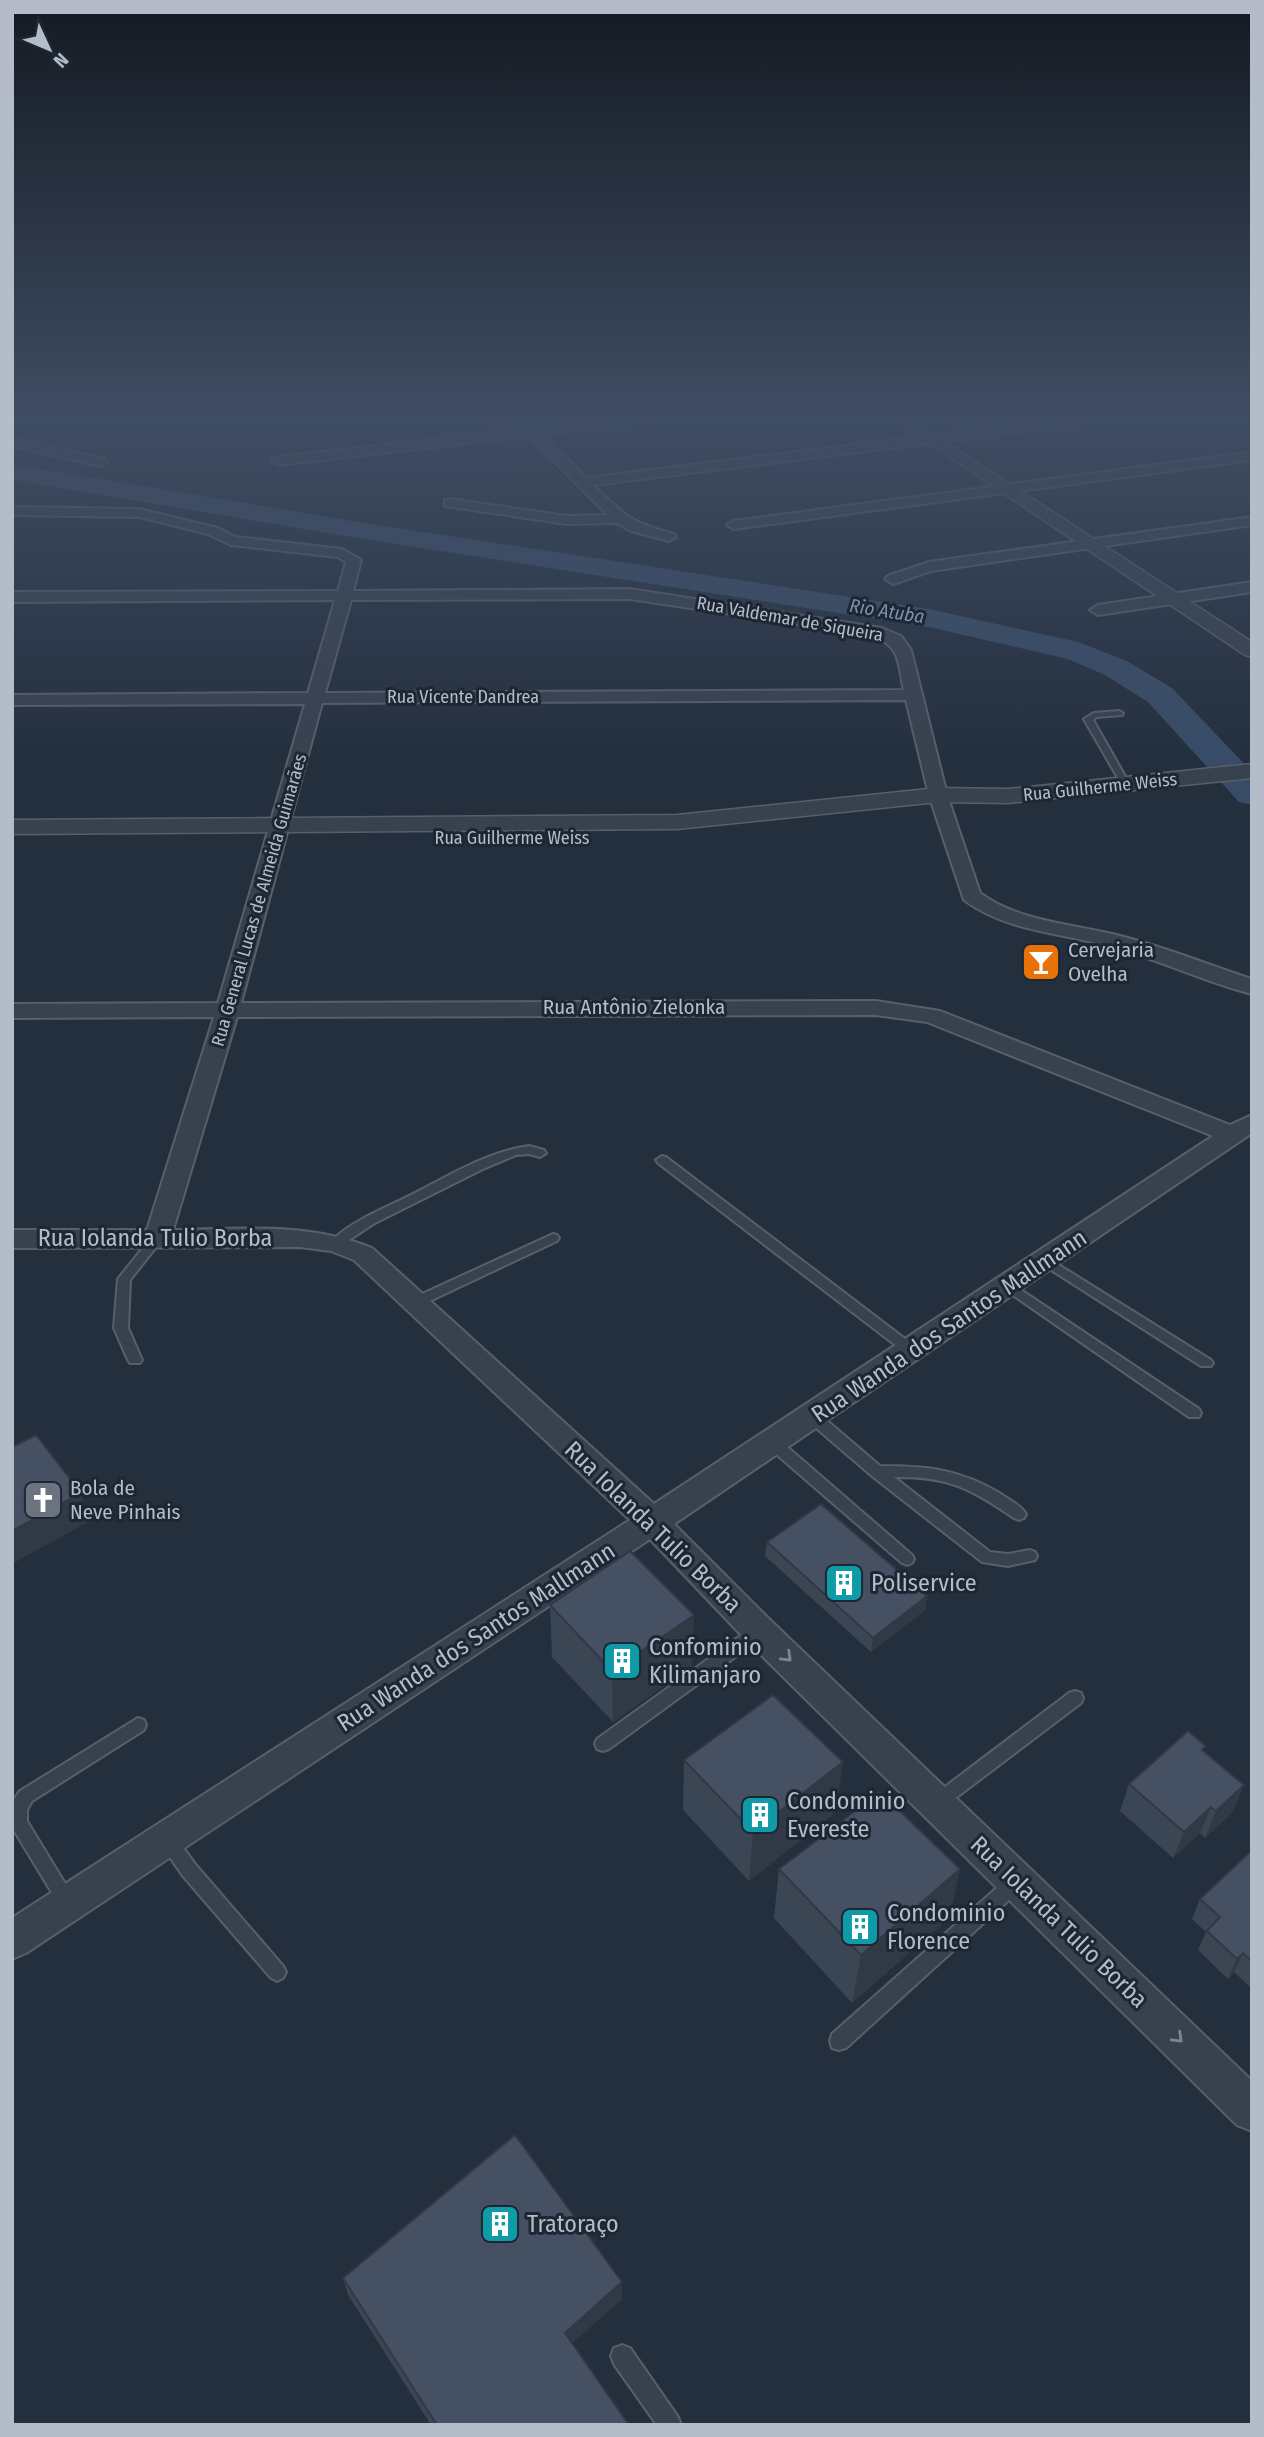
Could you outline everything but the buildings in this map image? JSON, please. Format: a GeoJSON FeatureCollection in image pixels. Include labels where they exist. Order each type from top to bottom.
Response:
{"type":"FeatureCollection","features":[{"type":"Feature","properties":{"kind":"street","name":"Rua General Lucas de Almeida Guimarães"},"geometry":{"type":"LineString","coordinates":[[158,1237],[228,1009],[354,560],[342,553],[232,541],[216,533]]}},
{"type":"Feature","properties":{"kind":"street"},"geometry":{"type":"LineString","coordinates":[[653,533],[668,537]]}},
{"type":"Feature","properties":{"kind":"street"},"geometry":{"type":"LineString","coordinates":[[1073,533],[1252,651]]}},
{"type":"Feature","properties":{"kind":"street"},"geometry":{"type":"LineString","coordinates":[[893,579],[929,567],[1169,533]]}},
{"type":"Feature","properties":{"kind":"street"},"geometry":{"type":"LineString","coordinates":[[1098,610],[1252,587]]}},
{"type":"Feature","properties":{"kind":"street","name":"Rua Valdemar de Siqueira"},"geometry":{"type":"LineString","coordinates":[[12,597],[629,594],[876,631],[895,639],[903,650],[913,695]]}},
{"type":"Feature","properties":{"kind":"street"},"geometry":{"type":"LineString","coordinates":[[913,695],[941,803],[971,896],[981,905],[1005,915],[1118,942],[1252,987]]}},
{"type":"Feature","properties":{"kind":"street","name":"Rua Vicente Dandrea"},"geometry":{"type":"LineString","coordinates":[[12,700],[913,695]]}},
{"type":"Feature","properties":{"kind":"street","name":"Rua Guilherme Weiss"},"geometry":{"type":"LineString","coordinates":[[12,827],[278,833],[681,836],[941,803],[1252,771]]}},
{"type":"Feature","properties":{"kind":"street","name":"Rua Guilherme Weiss"},"geometry":{"type":"LineString","coordinates":[[12,842],[278,833]]}},
{"type":"Feature","properties":{"kind":"street","name":"Rua Antônio Zielonka"},"geometry":{"type":"LineString","coordinates":[[12,1011],[876,1008],[932,1017],[1242,1129]]}},
{"type":"Feature","properties":{"kind":"street","name":"Rua Wanda dos Santos Mallmann"},"geometry":{"type":"LineString","coordinates":[[12,1940],[813,1417],[1242,1129]]}},
{"type":"Feature","properties":{"kind":"street","name":"Rua Iolanda Tulio Borba"},"geometry":{"type":"LineString","coordinates":[[12,1240],[300,1238],[337,1243],[363,1254],[652,1521],[760,1631],[1252,2110]]}},
{"type":"Feature","properties":{"kind":"lane"},"geometry":{"type":"LineString","coordinates":[[1119,713],[1094,715],[1088,719],[1126,785]]}},
{"type":"Feature","properties":{"kind":"lane"},"geometry":{"type":"LineString","coordinates":[[337,1243],[369,1221],[479,1166],[514,1152],[529,1150],[540,1153]]}},
{"type":"Feature","properties":{"kind":"lane"},"geometry":{"type":"LineString","coordinates":[[662,1160],[912,1351]]}},
{"type":"Feature","properties":{"kind":"lane"},"geometry":{"type":"LineString","coordinates":[[135,1360],[121,1328],[124,1279],[158,1237]]}},
{"type":"Feature","properties":{"kind":"lane"},"geometry":{"type":"LineString","coordinates":[[413,1303],[553,1238]]}},
{"type":"Feature","properties":{"kind":"lane"},"geometry":{"type":"LineString","coordinates":[[1046,1261],[1206,1363]]}},
{"type":"Feature","properties":{"kind":"lane"},"geometry":{"type":"LineString","coordinates":[[1009,1286],[1194,1413]]}},
{"type":"Feature","properties":{"kind":"lane"},"geometry":{"type":"LineString","coordinates":[[813,1417],[877,1472],[987,1558],[1008,1560],[1030,1556]]}},
{"type":"Feature","properties":{"kind":"lane"},"geometry":{"type":"LineString","coordinates":[[773,1443],[907,1559]]}},
{"type":"Feature","properties":{"kind":"lane"},"geometry":{"type":"LineString","coordinates":[[877,1472],[918,1471],[950,1474],[983,1488],[1019,1514]]}},
{"type":"Feature","properties":{"kind":"lane"},"geometry":{"type":"LineString","coordinates":[[603,1744],[760,1631]]}},
{"type":"Feature","properties":{"kind":"lane"},"geometry":{"type":"LineString","coordinates":[[937,1802],[1075,1698]]}},
{"type":"Feature","properties":{"kind":"lane"},"geometry":{"type":"LineString","coordinates":[[69,1905],[19,1823],[18,1808],[26,1796],[138,1725]]}},
{"type":"Feature","properties":{"kind":"lane"},"geometry":{"type":"LineString","coordinates":[[166,1839],[189,1870],[277,1972]]}},
{"type":"Feature","properties":{"kind":"lane"},"geometry":{"type":"LineString","coordinates":[[839,2041],[1017,1881]]}},
{"type":"Feature","properties":{"kind":"lane"},"geometry":{"type":"LineString","coordinates":[[622,2356],[670,2425]]}},
{"type":"Feature","properties":{"kind":"waterway","name":"Rio Atuba"},"geometry":{"type":"LineString","coordinates":[[376,533],[929,618],[1078,652],[1116,668],[1160,695],[1252,794]]}},
{"type":"Feature","properties":{"kind":"place","name":"Cervejaria Ovelha"},"geometry":{"type":"Point","coordinates":[1041,962]}},
{"type":"Feature","properties":{"kind":"place","name":"Bola de Neve Pinhais"},"geometry":{"type":"Point","coordinates":[43,1500]}},
{"type":"Feature","properties":{"kind":"place","name":"Poliservice"},"geometry":{"type":"Point","coordinates":[844,1583]}},
{"type":"Feature","properties":{"kind":"place","name":"Confominio Kilimanjaro"},"geometry":{"type":"Point","coordinates":[622,1661]}},
{"type":"Feature","properties":{"kind":"place","name":"Condominio Evereste"},"geometry":{"type":"Point","coordinates":[760,1815]}},
{"type":"Feature","properties":{"kind":"place","name":"Condominio Florence"},"geometry":{"type":"Point","coordinates":[860,1927]}},
{"type":"Feature","properties":{"kind":"place","name":"Tratoraço"},"geometry":{"type":"Point","coordinates":[500,2224]}}]}
